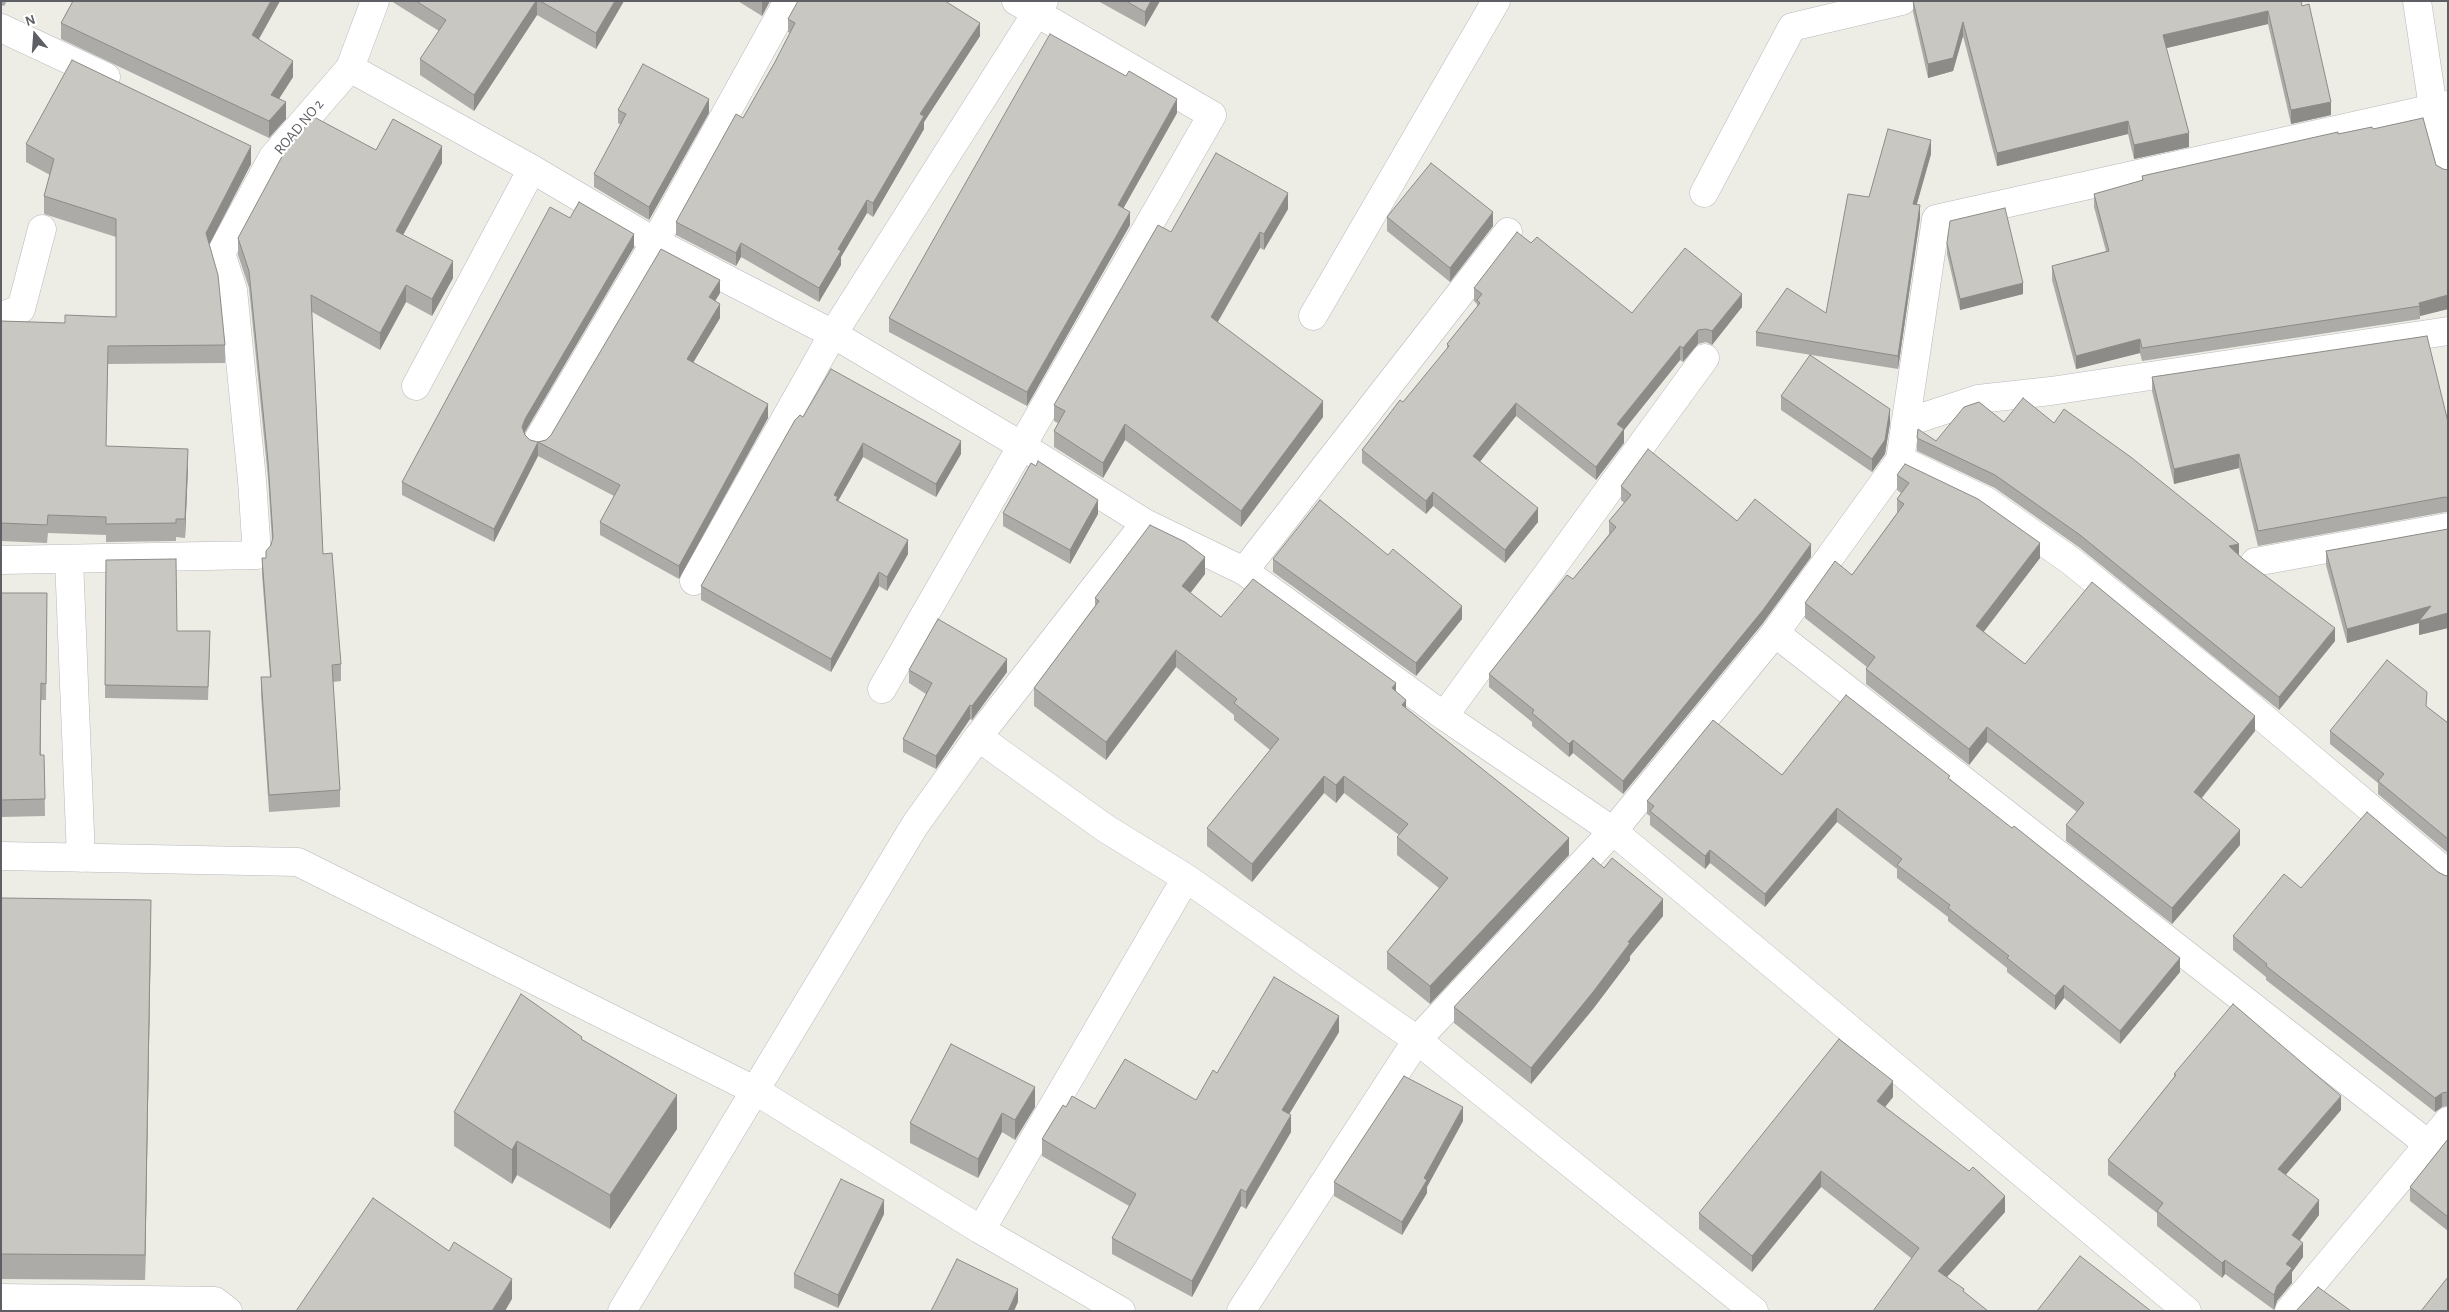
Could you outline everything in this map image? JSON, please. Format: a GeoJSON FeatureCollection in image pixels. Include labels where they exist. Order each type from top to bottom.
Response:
{"type":"FeatureCollection","features":[{"type":"Feature","properties":{"kind":"street","name":"ROAD NO 2"},"geometry":{"type":"LineString","coordinates":[[69,559],[257,555],[252,480],[233,290],[221,253],[273,157],[350,68],[375,1]]}},
{"type":"Feature","properties":{"kind":"street"},"geometry":{"type":"LineString","coordinates":[[538,440],[655,242],[788,1]]}},
{"type":"Feature","properties":{"kind":"street"},"geometry":{"type":"LineString","coordinates":[[1313,316],[1496,1]]}},
{"type":"Feature","properties":{"kind":"street"},"geometry":{"type":"LineString","coordinates":[[1704,193],[1792,28],[1902,1]]}},
{"type":"Feature","properties":{"kind":"street"},"geometry":{"type":"LineString","coordinates":[[2417,1],[2441,106],[2448,168]]}},
{"type":"Feature","properties":{"kind":"street"},"geometry":{"type":"LineString","coordinates":[[694,581],[833,334],[1032,5],[1212,115],[882,689]]}},
{"type":"Feature","properties":{"kind":"street"},"geometry":{"type":"LineString","coordinates":[[1,28],[124,86]]}},
{"type":"Feature","properties":{"kind":"street"},"geometry":{"type":"LineString","coordinates":[[350,68],[532,169],[655,242],[833,334],[1022,446],[1145,523],[1244,571],[1444,716],[1613,832],[2187,1311]]}},
{"type":"Feature","properties":{"kind":"street"},"geometry":{"type":"LineString","coordinates":[[1241,1311],[1417,1040],[1613,832],[1776,633],[1900,460],[1904,423],[1936,219],[2441,106]]}},
{"type":"Feature","properties":{"kind":"street"},"geometry":{"type":"LineString","coordinates":[[247,144],[273,157]]}},
{"type":"Feature","properties":{"kind":"street"},"geometry":{"type":"LineString","coordinates":[[416,386],[532,169]]}},
{"type":"Feature","properties":{"kind":"street"},"geometry":{"type":"LineString","coordinates":[[1,316],[21,309],[42,229]]}},
{"type":"Feature","properties":{"kind":"street"},"geometry":{"type":"LineString","coordinates":[[1244,571],[1508,232]]}},
{"type":"Feature","properties":{"kind":"street"},"geometry":{"type":"LineString","coordinates":[[1904,423],[1978,399],[2051,391],[2448,331]]}},
{"type":"Feature","properties":{"kind":"street"},"geometry":{"type":"LineString","coordinates":[[1444,716],[1705,358]]}},
{"type":"Feature","properties":{"kind":"street"},"geometry":{"type":"LineString","coordinates":[[1900,460],[1986,501],[2071,561],[2234,693],[2448,874]]}},
{"type":"Feature","properties":{"kind":"street"},"geometry":{"type":"LineString","coordinates":[[622,1311],[915,825],[978,737],[1145,523]]}},
{"type":"Feature","properties":{"kind":"street"},"geometry":{"type":"LineString","coordinates":[[2255,562],[2448,526]]}},
{"type":"Feature","properties":{"kind":"street"},"geometry":{"type":"LineString","coordinates":[[1,560],[69,559],[82,858]]}},
{"type":"Feature","properties":{"kind":"street"},"geometry":{"type":"LineString","coordinates":[[1776,633],[2428,1144]]}},
{"type":"Feature","properties":{"kind":"street"},"geometry":{"type":"LineString","coordinates":[[978,737],[1105,828],[1186,878],[1417,1040],[1754,1311]]}},
{"type":"Feature","properties":{"kind":"street"},"geometry":{"type":"LineString","coordinates":[[1,856],[298,862],[756,1091],[981,1230],[1121,1311]]}},
{"type":"Feature","properties":{"kind":"street"},"geometry":{"type":"LineString","coordinates":[[981,1230],[1186,878]]}},
{"type":"Feature","properties":{"kind":"street"},"geometry":{"type":"LineString","coordinates":[[2289,1311],[2448,1121]]}},
{"type":"Feature","properties":{"kind":"street"},"geometry":{"type":"LineString","coordinates":[[1,1298],[215,1301],[228,1311]]}},
{"type":"Feature","properties":{"kind":"building"},"geometry":{"type":"Polygon","coordinates":[[[73,1],[271,1],[252,35],[293,61],[271,95],[286,102],[269,121],[61,23],[73,1]]]}},
{"type":"Feature","properties":{"kind":"building"},"geometry":{"type":"Polygon","coordinates":[[[416,1],[536,1],[474,95],[420,59],[446,20],[416,1]]]}},
{"type":"Feature","properties":{"kind":"building"},"geometry":{"type":"Polygon","coordinates":[[[540,1],[615,1],[596,33],[540,1]]]}},
{"type":"Feature","properties":{"kind":"building"},"geometry":{"type":"Polygon","coordinates":[[[798,1],[945,1],[980,23],[920,114],[924,116],[873,203],[867,200],[838,249],[841,251],[819,288],[741,243],[736,253],[676,222],[736,114],[743,118],[775,62],[795,23],[788,19],[798,1]]]}},
{"type":"Feature","properties":{"kind":"building"},"geometry":{"type":"Polygon","coordinates":[[[1126,1],[1151,1],[1145,12],[1126,1]]]}},
{"type":"Feature","properties":{"kind":"building"},"geometry":{"type":"Polygon","coordinates":[[[1913,1],[2301,1],[2302,6],[2309,4],[2331,102],[2291,110],[2268,11],[2163,35],[2189,133],[2134,145],[2128,121],[1997,153],[1963,22],[1953,58],[1928,64],[1913,1]]]}},
{"type":"Feature","properties":{"kind":"building"},"geometry":{"type":"Polygon","coordinates":[[[1050,34],[1126,76],[1129,71],[1177,99],[1118,205],[1130,212],[1027,392],[889,318],[1050,34]]]}},
{"type":"Feature","properties":{"kind":"building"},"geometry":{"type":"Polygon","coordinates":[[[72,60],[251,146],[206,233],[218,275],[225,345],[108,346],[106,446],[188,449],[185,519],[176,519],[176,523],[106,524],[106,517],[48,515],[47,525],[1,523],[1,321],[65,323],[65,315],[116,317],[116,219],[44,196],[54,159],[26,144],[72,60]]]}},
{"type":"Feature","properties":{"kind":"building"},"geometry":{"type":"Polygon","coordinates":[[[643,64],[709,99],[649,207],[594,174],[626,114],[618,110],[643,64]]]}},
{"type":"Feature","properties":{"kind":"building"},"geometry":{"type":"Polygon","coordinates":[[[314,117],[376,150],[393,119],[442,146],[396,231],[453,261],[432,299],[406,285],[380,333],[311,295],[323,554],[332,553],[341,664],[332,665],[340,790],[269,795],[261,677],[271,677],[262,558],[266,558],[266,551],[271,545],[273,537],[268,461],[249,271],[238,238],[286,149],[314,117]]]}},
{"type":"Feature","properties":{"kind":"building"},"geometry":{"type":"Polygon","coordinates":[[[2423,118],[2436,165],[2448,170],[2448,295],[2419,303],[2420,306],[2142,348],[2140,339],[2076,356],[2052,266],[2109,251],[2094,194],[2143,180],[2142,176],[2338,132],[2338,134],[2372,127],[2373,129],[2423,118]]]}},
{"type":"Feature","properties":{"kind":"building"},"geometry":{"type":"Polygon","coordinates":[[[1888,129],[1931,140],[1913,204],[1920,205],[1898,356],[1756,332],[1787,288],[1826,313],[1848,194],[1869,197],[1888,129]]]}},
{"type":"Feature","properties":{"kind":"building"},"geometry":{"type":"Polygon","coordinates":[[[1216,153],[1288,193],[1264,234],[1260,232],[1211,317],[1323,401],[1241,511],[1125,424],[1103,463],[1054,431],[1065,411],[1054,405],[1158,225],[1171,232],[1216,153]]]}},
{"type":"Feature","properties":{"kind":"building"},"geometry":{"type":"Polygon","coordinates":[[[1431,163],[1493,212],[1450,268],[1387,217],[1431,163]]]}},
{"type":"Feature","properties":{"kind":"building"},"geometry":{"type":"Polygon","coordinates":[[[579,202],[634,234],[525,419],[522,427],[525,435],[530,440],[538,442],[494,529],[402,482],[550,207],[570,218],[579,202]]]}},
{"type":"Feature","properties":{"kind":"building"},"geometry":{"type":"Polygon","coordinates":[[[2005,208],[2023,283],[1960,299],[1947,243],[1950,221],[2005,208]]]}},
{"type":"Feature","properties":{"kind":"building"},"geometry":{"type":"Polygon","coordinates":[[[1517,232],[1531,243],[1537,237],[1632,313],[1685,248],[1742,294],[1712,331],[1706,329],[1698,330],[1683,348],[1680,346],[1617,424],[1624,429],[1596,467],[1516,403],[1473,456],[1538,508],[1505,550],[1433,492],[1426,501],[1362,450],[1400,400],[1403,402],[1449,346],[1447,344],[1480,303],[1477,300],[1482,294],[1474,288],[1517,232]]]}},
{"type":"Feature","properties":{"kind":"building"},"geometry":{"type":"Polygon","coordinates":[[[661,249],[720,280],[709,297],[720,304],[687,359],[768,404],[679,566],[600,522],[620,485],[538,442],[546,440],[551,435],[661,249]]]}},
{"type":"Feature","properties":{"kind":"building"},"geometry":{"type":"Polygon","coordinates":[[[2427,336],[2448,422],[2448,498],[2258,531],[2239,454],[2174,469],[2152,377],[2427,336]]]}},
{"type":"Feature","properties":{"kind":"building"},"geometry":{"type":"Polygon","coordinates":[[[1810,355],[1890,409],[1885,440],[1872,459],[1781,396],[1810,355]]]}},
{"type":"Feature","properties":{"kind":"building"},"geometry":{"type":"Polygon","coordinates":[[[831,369],[961,441],[936,484],[863,443],[834,495],[838,497],[836,500],[908,540],[887,577],[879,572],[831,659],[701,586],[795,420],[800,415],[803,417],[831,369]]]}},
{"type":"Feature","properties":{"kind":"building"},"geometry":{"type":"Polygon","coordinates":[[[2023,398],[2054,423],[2064,409],[2132,458],[2239,544],[2229,546],[2243,559],[2335,628],[2279,697],[2080,535],[1995,475],[1917,438],[1918,429],[1936,441],[1964,407],[1979,402],[2004,422],[2023,398]]]}},
{"type":"Feature","properties":{"kind":"building"},"geometry":{"type":"Polygon","coordinates":[[[1648,449],[1737,521],[1755,499],[1811,544],[1763,610],[1623,781],[1573,740],[1569,744],[1532,713],[1534,710],[1489,674],[1567,575],[1573,579],[1616,527],[1609,521],[1631,495],[1621,486],[1648,449]]]}},
{"type":"Feature","properties":{"kind":"building"},"geometry":{"type":"Polygon","coordinates":[[[1038,461],[1098,500],[1070,550],[1003,513],[1031,463],[1036,466],[1038,461]]]}},
{"type":"Feature","properties":{"kind":"building"},"geometry":{"type":"Polygon","coordinates":[[[1905,464],[1978,499],[2040,543],[1976,626],[2025,664],[2092,582],[2255,716],[2194,792],[2240,830],[2172,908],[2066,825],[2084,803],[1987,727],[1969,749],[1866,669],[1875,657],[1805,603],[1835,561],[1852,575],[1904,504],[1897,499],[1909,483],[1897,475],[1905,464]]]}},
{"type":"Feature","properties":{"kind":"building"},"geometry":{"type":"Polygon","coordinates":[[[1320,500],[1388,555],[1393,549],[1462,606],[1416,663],[1273,559],[1320,500]]]}},
{"type":"Feature","properties":{"kind":"building"},"geometry":{"type":"Polygon","coordinates":[[[1150,525],[1185,542],[1205,557],[1182,586],[1221,617],[1253,579],[1396,683],[1392,688],[1406,700],[1402,705],[1569,838],[1430,986],[1387,952],[1448,878],[1397,837],[1408,824],[1344,776],[1336,785],[1324,776],[1252,864],[1207,828],[1279,739],[1234,703],[1237,699],[1176,650],[1106,742],[1034,688],[1099,601],[1095,598],[1150,525]]]}},
{"type":"Feature","properties":{"kind":"building"},"geometry":{"type":"Polygon","coordinates":[[[2448,529],[2448,613],[2419,621],[2431,606],[2347,629],[2326,551],[2448,529]]]}},
{"type":"Feature","properties":{"kind":"building"},"geometry":{"type":"Polygon","coordinates":[[[176,559],[177,631],[210,631],[208,687],[105,685],[106,560],[176,559]]]}},
{"type":"Feature","properties":{"kind":"building"},"geometry":{"type":"Polygon","coordinates":[[[1,593],[47,593],[46,684],[41,683],[40,755],[44,755],[45,799],[1,800],[1,593]]]}},
{"type":"Feature","properties":{"kind":"building"},"geometry":{"type":"Polygon","coordinates":[[[938,619],[1007,659],[972,706],[970,705],[936,756],[903,739],[932,683],[909,670],[938,619]]]}},
{"type":"Feature","properties":{"kind":"building"},"geometry":{"type":"Polygon","coordinates":[[[2387,660],[2427,692],[2426,706],[2448,723],[2448,839],[2378,781],[2384,774],[2330,731],[2387,660]]]}},
{"type":"Feature","properties":{"kind":"building"},"geometry":{"type":"Polygon","coordinates":[[[1846,695],[1950,776],[1948,778],[2012,828],[2014,826],[2180,958],[2120,1031],[2064,985],[2055,996],[2007,958],[2009,956],[1948,908],[1950,905],[1897,865],[1902,859],[1837,808],[1765,894],[1710,850],[1705,856],[1650,811],[1654,806],[1647,801],[1713,720],[1782,775],[1846,695]]]}},
{"type":"Feature","properties":{"kind":"building"},"geometry":{"type":"Polygon","coordinates":[[[2367,812],[2438,872],[2446,876],[2448,875],[2448,1092],[2442,1093],[2435,1098],[2266,966],[2267,964],[2233,936],[2284,874],[2301,888],[2367,812]]]}},
{"type":"Feature","properties":{"kind":"building"},"geometry":{"type":"Polygon","coordinates":[[[1593,858],[1604,868],[1612,858],[1663,899],[1628,942],[1630,943],[1593,992],[1531,1068],[1454,1007],[1593,858]]]}},
{"type":"Feature","properties":{"kind":"building"},"geometry":{"type":"Polygon","coordinates":[[[1,898],[151,900],[145,1255],[1,1254],[1,898]]]}},
{"type":"Feature","properties":{"kind":"building"},"geometry":{"type":"Polygon","coordinates":[[[1274,977],[1339,1016],[1282,1110],[1291,1115],[1246,1192],[1241,1189],[1192,1281],[1112,1238],[1136,1194],[1042,1139],[1063,1105],[1066,1107],[1072,1096],[1095,1109],[1125,1059],[1196,1100],[1213,1070],[1217,1073],[1274,977]]]}},
{"type":"Feature","properties":{"kind":"building"},"geometry":{"type":"Polygon","coordinates":[[[521,994],[582,1037],[581,1039],[677,1095],[610,1195],[517,1141],[512,1150],[454,1112],[521,994]]]}},
{"type":"Feature","properties":{"kind":"building"},"geometry":{"type":"Polygon","coordinates":[[[2233,1004],[2341,1096],[2278,1169],[2319,1200],[2292,1235],[2303,1243],[2286,1264],[2292,1268],[2277,1286],[2274,1295],[2225,1260],[2222,1263],[2157,1211],[2163,1203],[2108,1160],[2176,1075],[2174,1074],[2233,1004]]]}},
{"type":"Feature","properties":{"kind":"building"},"geometry":{"type":"Polygon","coordinates":[[[1839,1039],[1893,1081],[1877,1101],[1969,1171],[1973,1167],[2005,1196],[1938,1271],[1964,1289],[1963,1291],[1988,1311],[1873,1311],[1919,1248],[1821,1171],[1752,1256],[1699,1213],[1839,1039]]]}},
{"type":"Feature","properties":{"kind":"building"},"geometry":{"type":"Polygon","coordinates":[[[951,1044],[1035,1087],[1015,1120],[1002,1113],[978,1159],[910,1123],[951,1044]]]}},
{"type":"Feature","properties":{"kind":"building"},"geometry":{"type":"Polygon","coordinates":[[[1404,1076],[1463,1107],[1424,1178],[1427,1180],[1402,1222],[1334,1182],[1404,1076]]]}},
{"type":"Feature","properties":{"kind":"building"},"geometry":{"type":"Polygon","coordinates":[[[2448,1139],[2448,1217],[2410,1187],[2448,1139]]]}},
{"type":"Feature","properties":{"kind":"building"},"geometry":{"type":"Polygon","coordinates":[[[841,1179],[884,1200],[838,1295],[794,1274],[841,1179]]]}},
{"type":"Feature","properties":{"kind":"building"},"geometry":{"type":"Polygon","coordinates":[[[373,1198],[449,1251],[454,1242],[512,1279],[492,1311],[296,1311],[373,1198]]]}},
{"type":"Feature","properties":{"kind":"building"},"geometry":{"type":"Polygon","coordinates":[[[2080,1256],[2151,1311],[2037,1311],[2080,1256]]]}},
{"type":"Feature","properties":{"kind":"building"},"geometry":{"type":"Polygon","coordinates":[[[957,1259],[1018,1289],[1008,1311],[931,1311],[957,1259]]]}},
{"type":"Feature","properties":{"kind":"building"},"geometry":{"type":"Polygon","coordinates":[[[2448,1277],[2448,1311],[2421,1311],[2448,1277]]]}},
{"type":"Feature","properties":{"kind":"building"},"geometry":{"type":"Polygon","coordinates":[[[2318,1287],[2351,1311],[2296,1311],[2318,1287]]]}}]}
